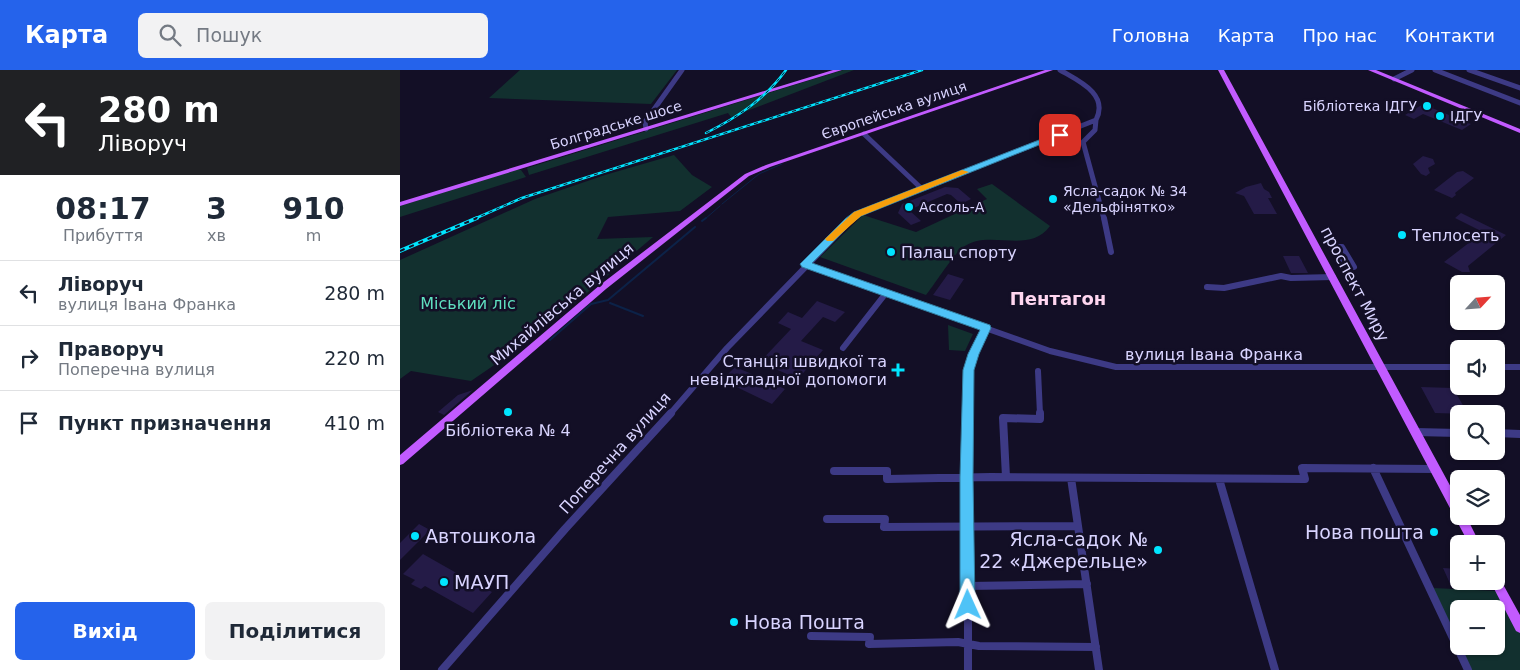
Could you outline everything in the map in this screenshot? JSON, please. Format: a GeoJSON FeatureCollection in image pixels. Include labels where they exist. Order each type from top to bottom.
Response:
{"type":"FeatureCollection","features":[{"type":"Feature","properties":{"kind":"main road","name":"Болградське шосе"},"geometry":{"type":"LineString","coordinates":[[400,204],[839,70]]}},
{"type":"Feature","properties":{"kind":"main road","name":"Європейська вулиця"},"geometry":{"type":"LineString","coordinates":[[747,175],[768,166],[1050,70]]}},
{"type":"Feature","properties":{"kind":"main road","name":"проспект Миру"},"geometry":{"type":"LineString","coordinates":[[1221,70],[1450,497]]}},
{"type":"Feature","properties":{"kind":"main road"},"geometry":{"type":"LineString","coordinates":[[1371,70],[1520,130]]}},
{"type":"Feature","properties":{"kind":"main road","name":"Михайлівська вулиця"},"geometry":{"type":"LineString","coordinates":[[400,460],[603,287],[747,175]]}},
{"type":"Feature","properties":{"kind":"main road"},"geometry":{"type":"LineString","coordinates":[[1501,590],[1520,626]]}},
{"type":"Feature","properties":{"kind":"street"},"geometry":{"type":"LineString","coordinates":[[646,129],[645,122],[682,70]]}},
{"type":"Feature","properties":{"kind":"street"},"geometry":{"type":"LineString","coordinates":[[1060,70],[1093,90],[1100,102],[1099,116],[1096,120],[1097,124],[1094,134],[1083,142],[1101,205],[1110,252]]}},
{"type":"Feature","properties":{"kind":"street"},"geometry":{"type":"LineString","coordinates":[[1394,79],[1412,70]]}},
{"type":"Feature","properties":{"kind":"street"},"geometry":{"type":"LineString","coordinates":[[1435,70],[1520,103]]}},
{"type":"Feature","properties":{"kind":"street"},"geometry":{"type":"LineString","coordinates":[[1474,70],[1520,88]]}},
{"type":"Feature","properties":{"kind":"street","name":"Поперечна вулиця"},"geometry":{"type":"LineString","coordinates":[[442,670],[727,348],[848,221],[858,214],[1096,120]]}},
{"type":"Feature","properties":{"kind":"street"},"geometry":{"type":"LineString","coordinates":[[864,134],[922,189]]}},
{"type":"Feature","properties":{"kind":"street","name":"вулиця Івана Франка"},"geometry":{"type":"LineString","coordinates":[[805,264],[1050,351],[1125,369],[1450,367]]}},
{"type":"Feature","properties":{"kind":"street"},"geometry":{"type":"LineString","coordinates":[[1207,287],[1224,288],[1281,276],[1291,278],[1333,277]]}},
{"type":"Feature","properties":{"kind":"street"},"geometry":{"type":"LineString","coordinates":[[843,348],[886,293]]}},
{"type":"Feature","properties":{"kind":"street"},"geometry":{"type":"LineString","coordinates":[[968,670],[967,477],[969,370],[986,328]]}},
{"type":"Feature","properties":{"kind":"street"},"geometry":{"type":"LineString","coordinates":[[1505,367],[1520,367]]}},
{"type":"Feature","properties":{"kind":"street"},"geometry":{"type":"LineString","coordinates":[[1006,477],[1004,418],[1040,418],[1038,371]]}},
{"type":"Feature","properties":{"kind":"street"},"geometry":{"type":"LineString","coordinates":[[1415,432],[1450,433]]}},
{"type":"Feature","properties":{"kind":"street"},"geometry":{"type":"LineString","coordinates":[[1505,433],[1520,434]]}},
{"type":"Feature","properties":{"kind":"street"},"geometry":{"type":"LineString","coordinates":[[834,471],[887,471],[887,479],[967,477],[1305,479],[1302,468],[1435,470]]}},
{"type":"Feature","properties":{"kind":"street"},"geometry":{"type":"LineString","coordinates":[[1373,468],[1468,670]]}},
{"type":"Feature","properties":{"kind":"street"},"geometry":{"type":"LineString","coordinates":[[1071,478],[1099,670]]}},
{"type":"Feature","properties":{"kind":"street"},"geometry":{"type":"LineString","coordinates":[[1219,479],[1275,670]]}},
{"type":"Feature","properties":{"kind":"street"},"geometry":{"type":"LineString","coordinates":[[827,519],[884,519],[884,527],[1078,526]]}},
{"type":"Feature","properties":{"kind":"street"},"geometry":{"type":"LineString","coordinates":[[968,586],[1087,584]]}},
{"type":"Feature","properties":{"kind":"street"},"geometry":{"type":"LineString","coordinates":[[811,636],[870,637],[869,644],[958,642],[968,644],[1096,646]]}},
{"type":"Feature","properties":{"kind":"green space"},"geometry":{"type":"Polygon","coordinates":[[[520,70],[677,70],[651,104],[489,98],[520,70]]]}},
{"type":"Feature","properties":{"kind":"green space"},"geometry":{"type":"Polygon","coordinates":[[[843,70],[854,70],[731,117],[728,113],[529,175],[527,168],[843,70]]]}},
{"type":"Feature","properties":{"kind":"green space","name":"Міський ліс"},"geometry":{"type":"Polygon","coordinates":[[[674,155],[692,175],[712,187],[680,211],[608,217],[597,239],[653,237],[564,312],[471,381],[411,371],[400,379],[400,260],[535,199],[605,175],[674,155]]]}},
{"type":"Feature","properties":{"kind":"green space"},"geometry":{"type":"Polygon","coordinates":[[[521,170],[526,177],[400,217],[400,206],[521,170]]]}},
{"type":"Feature","properties":{"kind":"green space"},"geometry":{"type":"Polygon","coordinates":[[[992,184],[1050,226],[1041,235],[1031,239],[972,242],[962,248],[954,257],[926,295],[820,257],[863,215],[916,232],[987,199],[977,189],[992,184]]]}},
{"type":"Feature","properties":{"kind":"green space"},"geometry":{"type":"Polygon","coordinates":[[[948,325],[973,334],[965,351],[949,350],[948,325]]]}},
{"type":"Feature","properties":{"kind":"green space"},"geometry":{"type":"Polygon","coordinates":[[[1433,588],[1496,591],[1501,600],[1450,600],[1450,625],[1433,588]]]}},
{"type":"Feature","properties":{"kind":"green space"},"geometry":{"type":"Polygon","coordinates":[[[1505,607],[1520,633],[1520,670],[1471,670],[1464,655],[1505,655],[1505,607]]]}},
{"type":"Feature","properties":{"kind":"building","name":"ІДГУ"},"geometry":{"type":"Polygon","coordinates":[[[1425,103],[1434,107],[1432,108],[1471,124],[1462,130],[1423,114],[1414,119],[1405,115],[1425,103]]]}},
{"type":"Feature","properties":{"kind":"building"},"geometry":{"type":"Polygon","coordinates":[[[1423,156],[1433,159],[1435,164],[1428,168],[1430,173],[1426,176],[1421,174],[1413,164],[1423,156]]]}},
{"type":"Feature","properties":{"kind":"building"},"geometry":{"type":"Polygon","coordinates":[[[1463,171],[1474,178],[1455,193],[1456,195],[1452,198],[1434,190],[1457,172],[1463,171]]]}},
{"type":"Feature","properties":{"kind":"building"},"geometry":{"type":"Polygon","coordinates":[[[1261,183],[1264,189],[1269,192],[1272,198],[1268,198],[1277,214],[1254,214],[1244,196],[1235,193],[1246,187],[1261,183]]]}},
{"type":"Feature","properties":{"kind":"building","name":"Ассоль-А"},"geometry":{"type":"Polygon","coordinates":[[[945,187],[958,188],[971,199],[961,204],[951,195],[947,194],[909,210],[921,221],[911,225],[898,213],[902,204],[945,187]]]}},
{"type":"Feature","properties":{"kind":"building"},"geometry":{"type":"Polygon","coordinates":[[[1461,213],[1506,235],[1468,266],[1470,272],[1462,272],[1444,262],[1483,232],[1455,218],[1461,213]]]}},
{"type":"Feature","properties":{"kind":"building"},"geometry":{"type":"Polygon","coordinates":[[[1283,256],[1299,256],[1308,273],[1291,273],[1283,256]]]}},
{"type":"Feature","properties":{"kind":"building"},"geometry":{"type":"Polygon","coordinates":[[[948,274],[964,279],[950,300],[933,295],[948,274]]]}},
{"type":"Feature","properties":{"kind":"building"},"geometry":{"type":"Polygon","coordinates":[[[817,301],[845,312],[835,322],[823,317],[801,341],[823,350],[798,379],[760,362],[791,329],[778,323],[788,312],[802,318],[817,301]]]}},
{"type":"Feature","properties":{"kind":"building"},"geometry":{"type":"Polygon","coordinates":[[[735,367],[785,389],[772,404],[722,380],[735,367]]]}},
{"type":"Feature","properties":{"kind":"building"},"geometry":{"type":"Polygon","coordinates":[[[1421,387],[1450,388],[1450,395],[1457,395],[1463,405],[1450,405],[1450,413],[1435,413],[1421,387]]]}},
{"type":"Feature","properties":{"kind":"building"},"geometry":{"type":"Polygon","coordinates":[[[473,390],[444,415],[438,412],[458,395],[473,390]]]}},
{"type":"Feature","properties":{"kind":"building","name":"Автошкола"},"geometry":{"type":"Polygon","coordinates":[[[419,524],[430,530],[400,560],[400,543],[419,524]]]}},
{"type":"Feature","properties":{"kind":"building","name":"МАУП"},"geometry":{"type":"Polygon","coordinates":[[[423,554],[492,592],[473,613],[425,586],[421,589],[411,584],[415,580],[403,574],[423,554]]]}},
{"type":"Feature","properties":{"kind":"building"},"geometry":{"type":"Polygon","coordinates":[[[1443,568],[1450,568],[1450,584],[1443,568]]]}},
{"type":"Feature","properties":{"kind":"waterway"},"geometry":{"type":"LineString","coordinates":[[722,204],[759,174],[782,164]]}},
{"type":"Feature","properties":{"kind":"waterway"},"geometry":{"type":"LineString","coordinates":[[705,219],[720,206]]}},
{"type":"Feature","properties":{"kind":"waterway"},"geometry":{"type":"LineString","coordinates":[[702,221],[706,218]]}},
{"type":"Feature","properties":{"kind":"waterway"},"geometry":{"type":"LineString","coordinates":[[550,340],[591,304],[608,300],[695,227]]}},
{"type":"Feature","properties":{"kind":"waterway"},"geometry":{"type":"LineString","coordinates":[[610,303],[643,316]]}},
{"type":"Feature","properties":{"kind":"railway"},"geometry":{"type":"LineString","coordinates":[[706,133],[750,106],[769,90],[786,70]]}},
{"type":"Feature","properties":{"kind":"railway"},"geometry":{"type":"LineString","coordinates":[[474,219],[522,198],[922,70]]}},
{"type":"Feature","properties":{"kind":"railway"},"geometry":{"type":"LineString","coordinates":[[400,251],[477,218]]}},
{"type":"Feature","properties":{"kind":"slow traffic"},"geometry":{"type":"LineString","coordinates":[[830,239],[858,214],[965,172]]}},
{"type":"Feature","properties":{"kind":"place","name":"Бібліотека ІДГУ"},"geometry":{"type":"Point","coordinates":[1427,106]}},
{"type":"Feature","properties":{"kind":"place","name":"ІДГУ"},"geometry":{"type":"Point","coordinates":[1440,116]}},
{"type":"Feature","properties":{"kind":"place","name":"Ясла-садок № 34 «Дельфінятко»"},"geometry":{"type":"Point","coordinates":[1053,199]}},
{"type":"Feature","properties":{"kind":"place","name":"Ассоль-А"},"geometry":{"type":"Point","coordinates":[909,207]}},
{"type":"Feature","properties":{"kind":"place","name":"Теплосеть"},"geometry":{"type":"Point","coordinates":[1402,235]}},
{"type":"Feature","properties":{"kind":"place","name":"Палац спорту"},"geometry":{"type":"Point","coordinates":[891,252]}},
{"type":"Feature","properties":{"kind":"place","name":"Станція швидкої та невідкладної допомоги"},"geometry":{"type":"Point","coordinates":[898,370]}},
{"type":"Feature","properties":{"kind":"place","name":"Бібліотека № 4"},"geometry":{"type":"Point","coordinates":[508,412]}},
{"type":"Feature","properties":{"kind":"place","name":"Нова пошта"},"geometry":{"type":"Point","coordinates":[1434,532]}},
{"type":"Feature","properties":{"kind":"place","name":"Автошкола"},"geometry":{"type":"Point","coordinates":[415,536]}},
{"type":"Feature","properties":{"kind":"place","name":"Ясла-садок № 22 «Джерельце»"},"geometry":{"type":"Point","coordinates":[1158,550]}},
{"type":"Feature","properties":{"kind":"place","name":"МАУП"},"geometry":{"type":"Point","coordinates":[444,582]}},
{"type":"Feature","properties":{"kind":"place","name":"Нова Пошта"},"geometry":{"type":"Point","coordinates":[734,622]}},
{"type":"Feature","properties":{"kind":"district","name":"Пентагон"},"geometry":{"type":"Point","coordinates":[1058,298]}},
{"type":"Feature","properties":{"kind":"route"},"geometry":{"type":"LineString","coordinates":[[968,605],[967,477],[969,370],[986,328],[805,264],[848,221],[858,214],[1060,135]]}}]}
